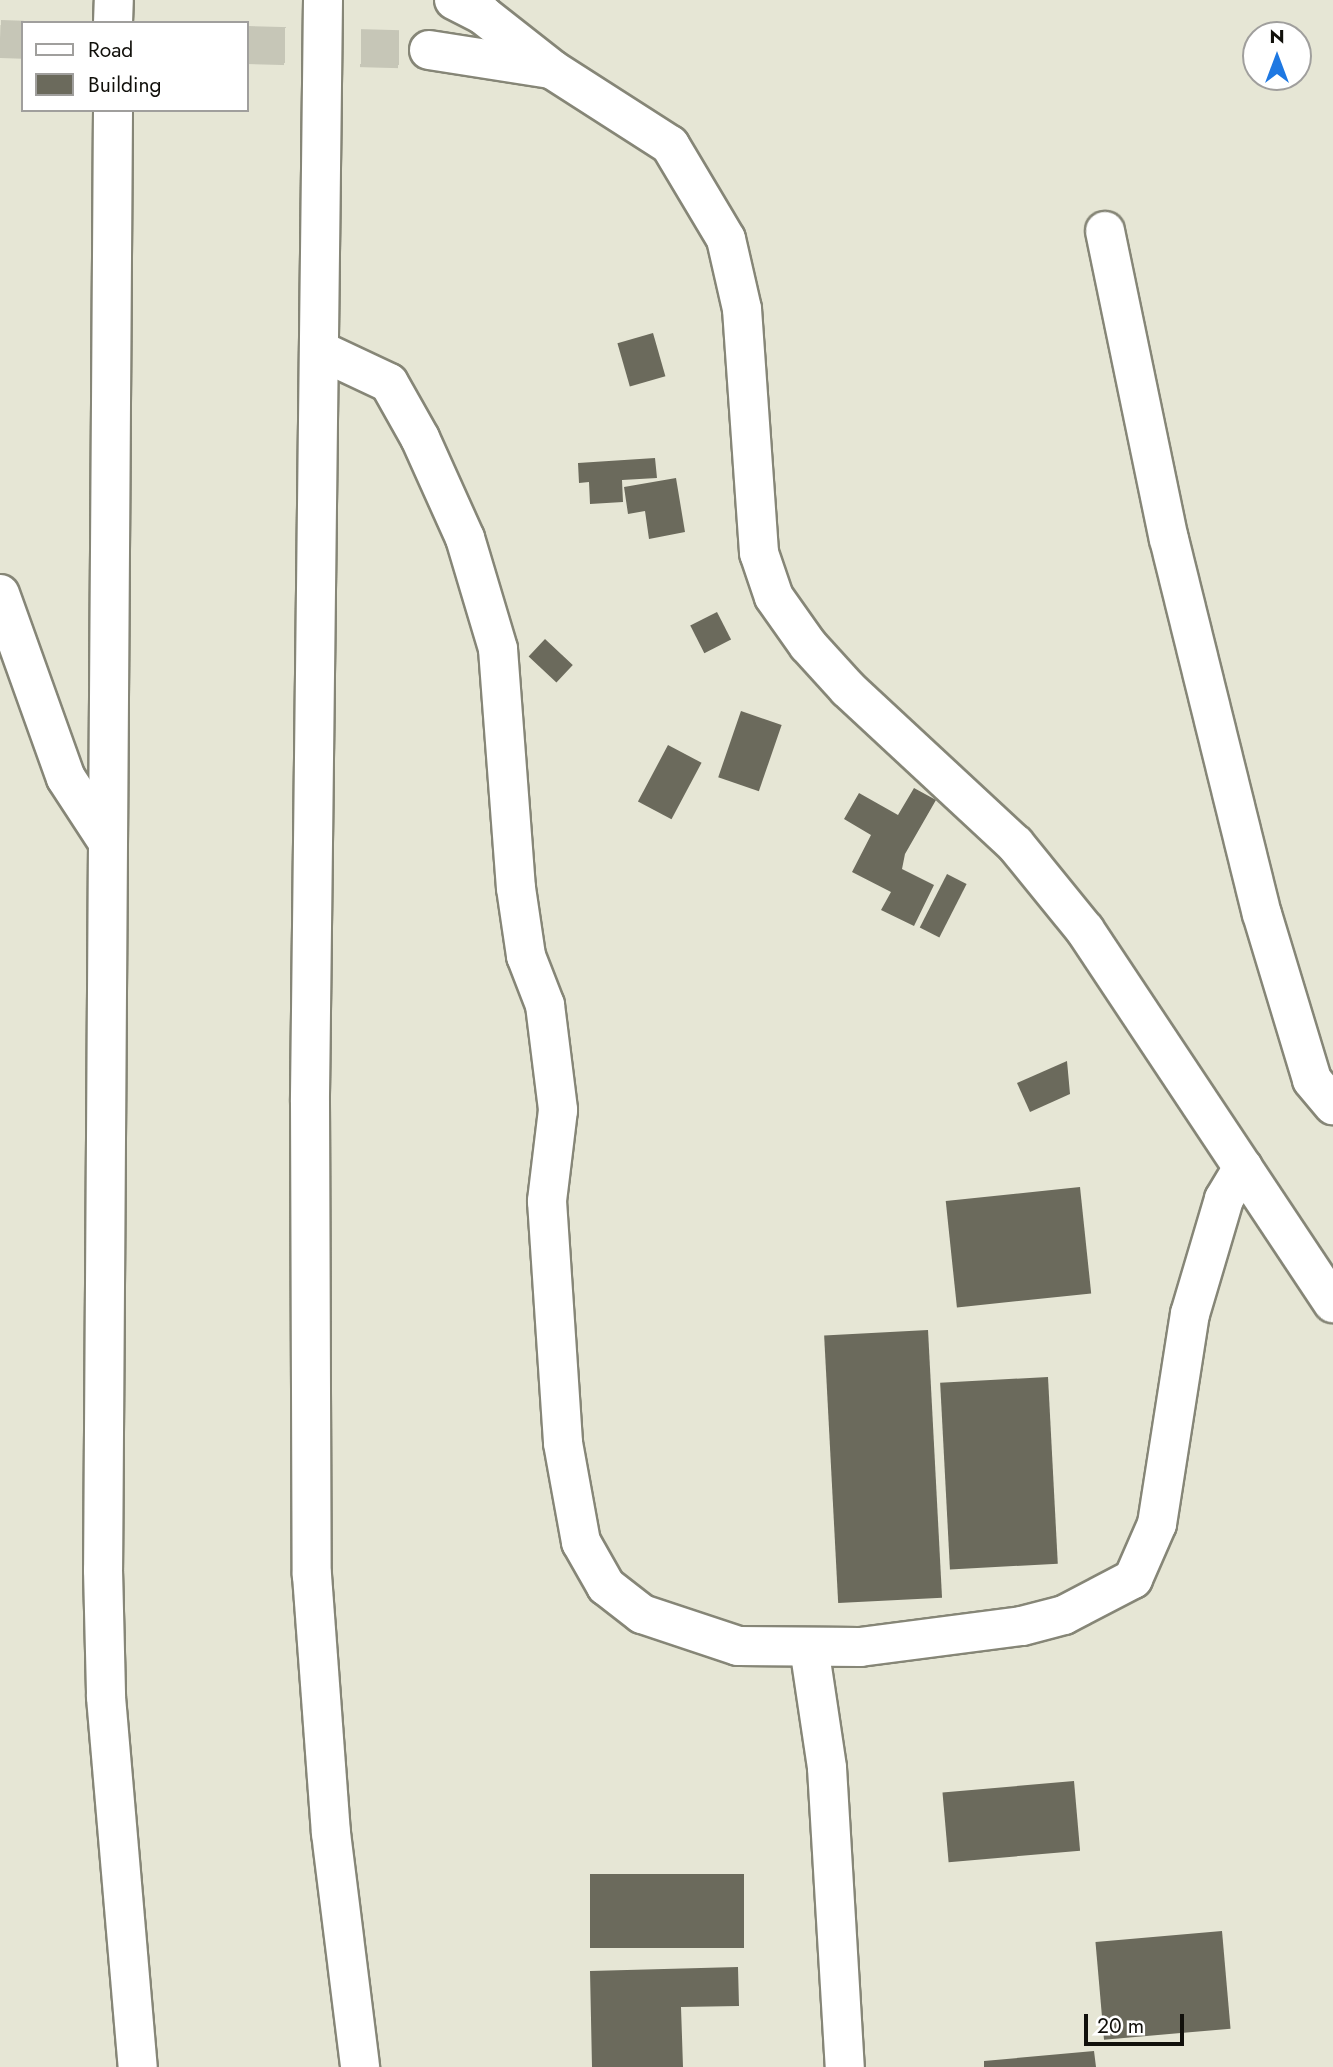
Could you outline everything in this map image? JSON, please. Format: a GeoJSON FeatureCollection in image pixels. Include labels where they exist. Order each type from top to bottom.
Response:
{"type":"FeatureCollection","features":[{"type":"Feature","properties":{"kind":"main road"},"geometry":{"type":"LineString","coordinates":[[113,21],[114,0]]}},
{"type":"Feature","properties":{"kind":"main road"},"geometry":{"type":"LineString","coordinates":[[323,0],[310,1102],[312,1575],[331,1833],[360,2067]]}},
{"type":"Feature","properties":{"kind":"main road"},"geometry":{"type":"LineString","coordinates":[[454,0],[483,15],[553,70],[641,122],[670,145],[726,239],[742,310],[759,553],[774,597],[808,645],[848,689],[1015,844],[1085,930],[1333,1303]]}},
{"type":"Feature","properties":{"kind":"main road"},"geometry":{"type":"LineString","coordinates":[[429,50],[553,70]]}},
{"type":"Feature","properties":{"kind":"main road"},"geometry":{"type":"LineString","coordinates":[[113,112],[107,841],[106,1697],[138,2067]]}},
{"type":"Feature","properties":{"kind":"main road"},"geometry":{"type":"LineString","coordinates":[[1105,231],[1169,539],[1262,914],[1312,1080],[1333,1105]]}},
{"type":"Feature","properties":{"kind":"main road"},"geometry":{"type":"LineString","coordinates":[[319,350],[389,383],[420,438],[465,538],[498,649],[516,888],[526,956],[545,1004],[558,1110],[547,1200],[554,1359],[563,1443],[581,1542],[606,1586],[642,1614],[738,1646],[860,1647],[1022,1626],[1064,1615],[1133,1579],[1157,1524],[1190,1314],[1224,1199],[1243,1167]]}},
{"type":"Feature","properties":{"kind":"main road"},"geometry":{"type":"LineString","coordinates":[[0,594],[66,778],[107,841]]}},
{"type":"Feature","properties":{"kind":"main road"},"geometry":{"type":"LineString","coordinates":[[809,1647],[827,1768],[845,2067]]}},
{"type":"Feature","properties":{"kind":"building"},"geometry":{"type":"Polygon","coordinates":[[[653,333],[665,376],[630,386],[617,343],[653,333]]]}},
{"type":"Feature","properties":{"kind":"building"},"geometry":{"type":"Polygon","coordinates":[[[655,458],[657,478],[622,480],[623,502],[590,504],[589,482],[579,483],[578,463],[655,458]]]}},
{"type":"Feature","properties":{"kind":"building"},"geometry":{"type":"Polygon","coordinates":[[[676,478],[685,532],[649,539],[645,511],[628,514],[624,487],[676,478]]]}},
{"type":"Feature","properties":{"kind":"building"},"geometry":{"type":"Polygon","coordinates":[[[717,612],[731,640],[704,653],[690,626],[717,612]]]}},
{"type":"Feature","properties":{"kind":"building"},"geometry":{"type":"Polygon","coordinates":[[[545,639],[573,665],[556,682],[529,657],[545,639]]]}},
{"type":"Feature","properties":{"kind":"building"},"geometry":{"type":"Polygon","coordinates":[[[741,711],[782,725],[759,791],[718,777],[741,711]]]}},
{"type":"Feature","properties":{"kind":"building"},"geometry":{"type":"Polygon","coordinates":[[[668,745],[702,763],[672,819],[638,802],[668,745]]]}},
{"type":"Feature","properties":{"kind":"building"},"geometry":{"type":"Polygon","coordinates":[[[914,788],[936,800],[905,854],[902,869],[934,885],[914,926],[881,910],[891,892],[852,872],[871,835],[844,819],[859,793],[898,815],[914,788]]]}},
{"type":"Feature","properties":{"kind":"building"},"geometry":{"type":"Polygon","coordinates":[[[947,874],[967,884],[939,937],[920,927],[947,874]]]}},
{"type":"Feature","properties":{"kind":"building"},"geometry":{"type":"Polygon","coordinates":[[[1067,1061],[1070,1094],[1030,1112],[1017,1083],[1067,1061]]]}},
{"type":"Feature","properties":{"kind":"building"},"geometry":{"type":"Polygon","coordinates":[[[1080,1187],[1091,1293],[957,1308],[946,1201],[1080,1187]]]}},
{"type":"Feature","properties":{"kind":"building"},"geometry":{"type":"Polygon","coordinates":[[[928,1330],[942,1598],[838,1603],[824,1335],[928,1330]]]}},
{"type":"Feature","properties":{"kind":"building"},"geometry":{"type":"Polygon","coordinates":[[[1048,1377],[1058,1564],[950,1569],[940,1383],[1048,1377]]]}},
{"type":"Feature","properties":{"kind":"building"},"geometry":{"type":"Polygon","coordinates":[[[1074,1781],[1080,1851],[949,1862],[943,1793],[1074,1781]]]}},
{"type":"Feature","properties":{"kind":"building"},"geometry":{"type":"Polygon","coordinates":[[[590,1874],[744,1874],[744,1948],[590,1948],[590,1874]]]}},
{"type":"Feature","properties":{"kind":"building"},"geometry":{"type":"Polygon","coordinates":[[[1222,1931],[1231,2029],[1104,2040],[1095,1942],[1222,1931]]]}},
{"type":"Feature","properties":{"kind":"building"},"geometry":{"type":"Polygon","coordinates":[[[738,1967],[739,2006],[681,2007],[683,2067],[592,2067],[590,1971],[738,1967]]]}},
{"type":"Feature","properties":{"kind":"building"},"geometry":{"type":"Polygon","coordinates":[[[1094,2051],[1096,2067],[984,2067],[984,2061],[1094,2051]]]}},
{"type":"Feature","properties":{"kind":"tunnel"},"geometry":{"type":"LineString","coordinates":[[0,39],[21,40]]}},
{"type":"Feature","properties":{"kind":"tunnel"},"geometry":{"type":"LineString","coordinates":[[248,45],[429,50]]}}]}
